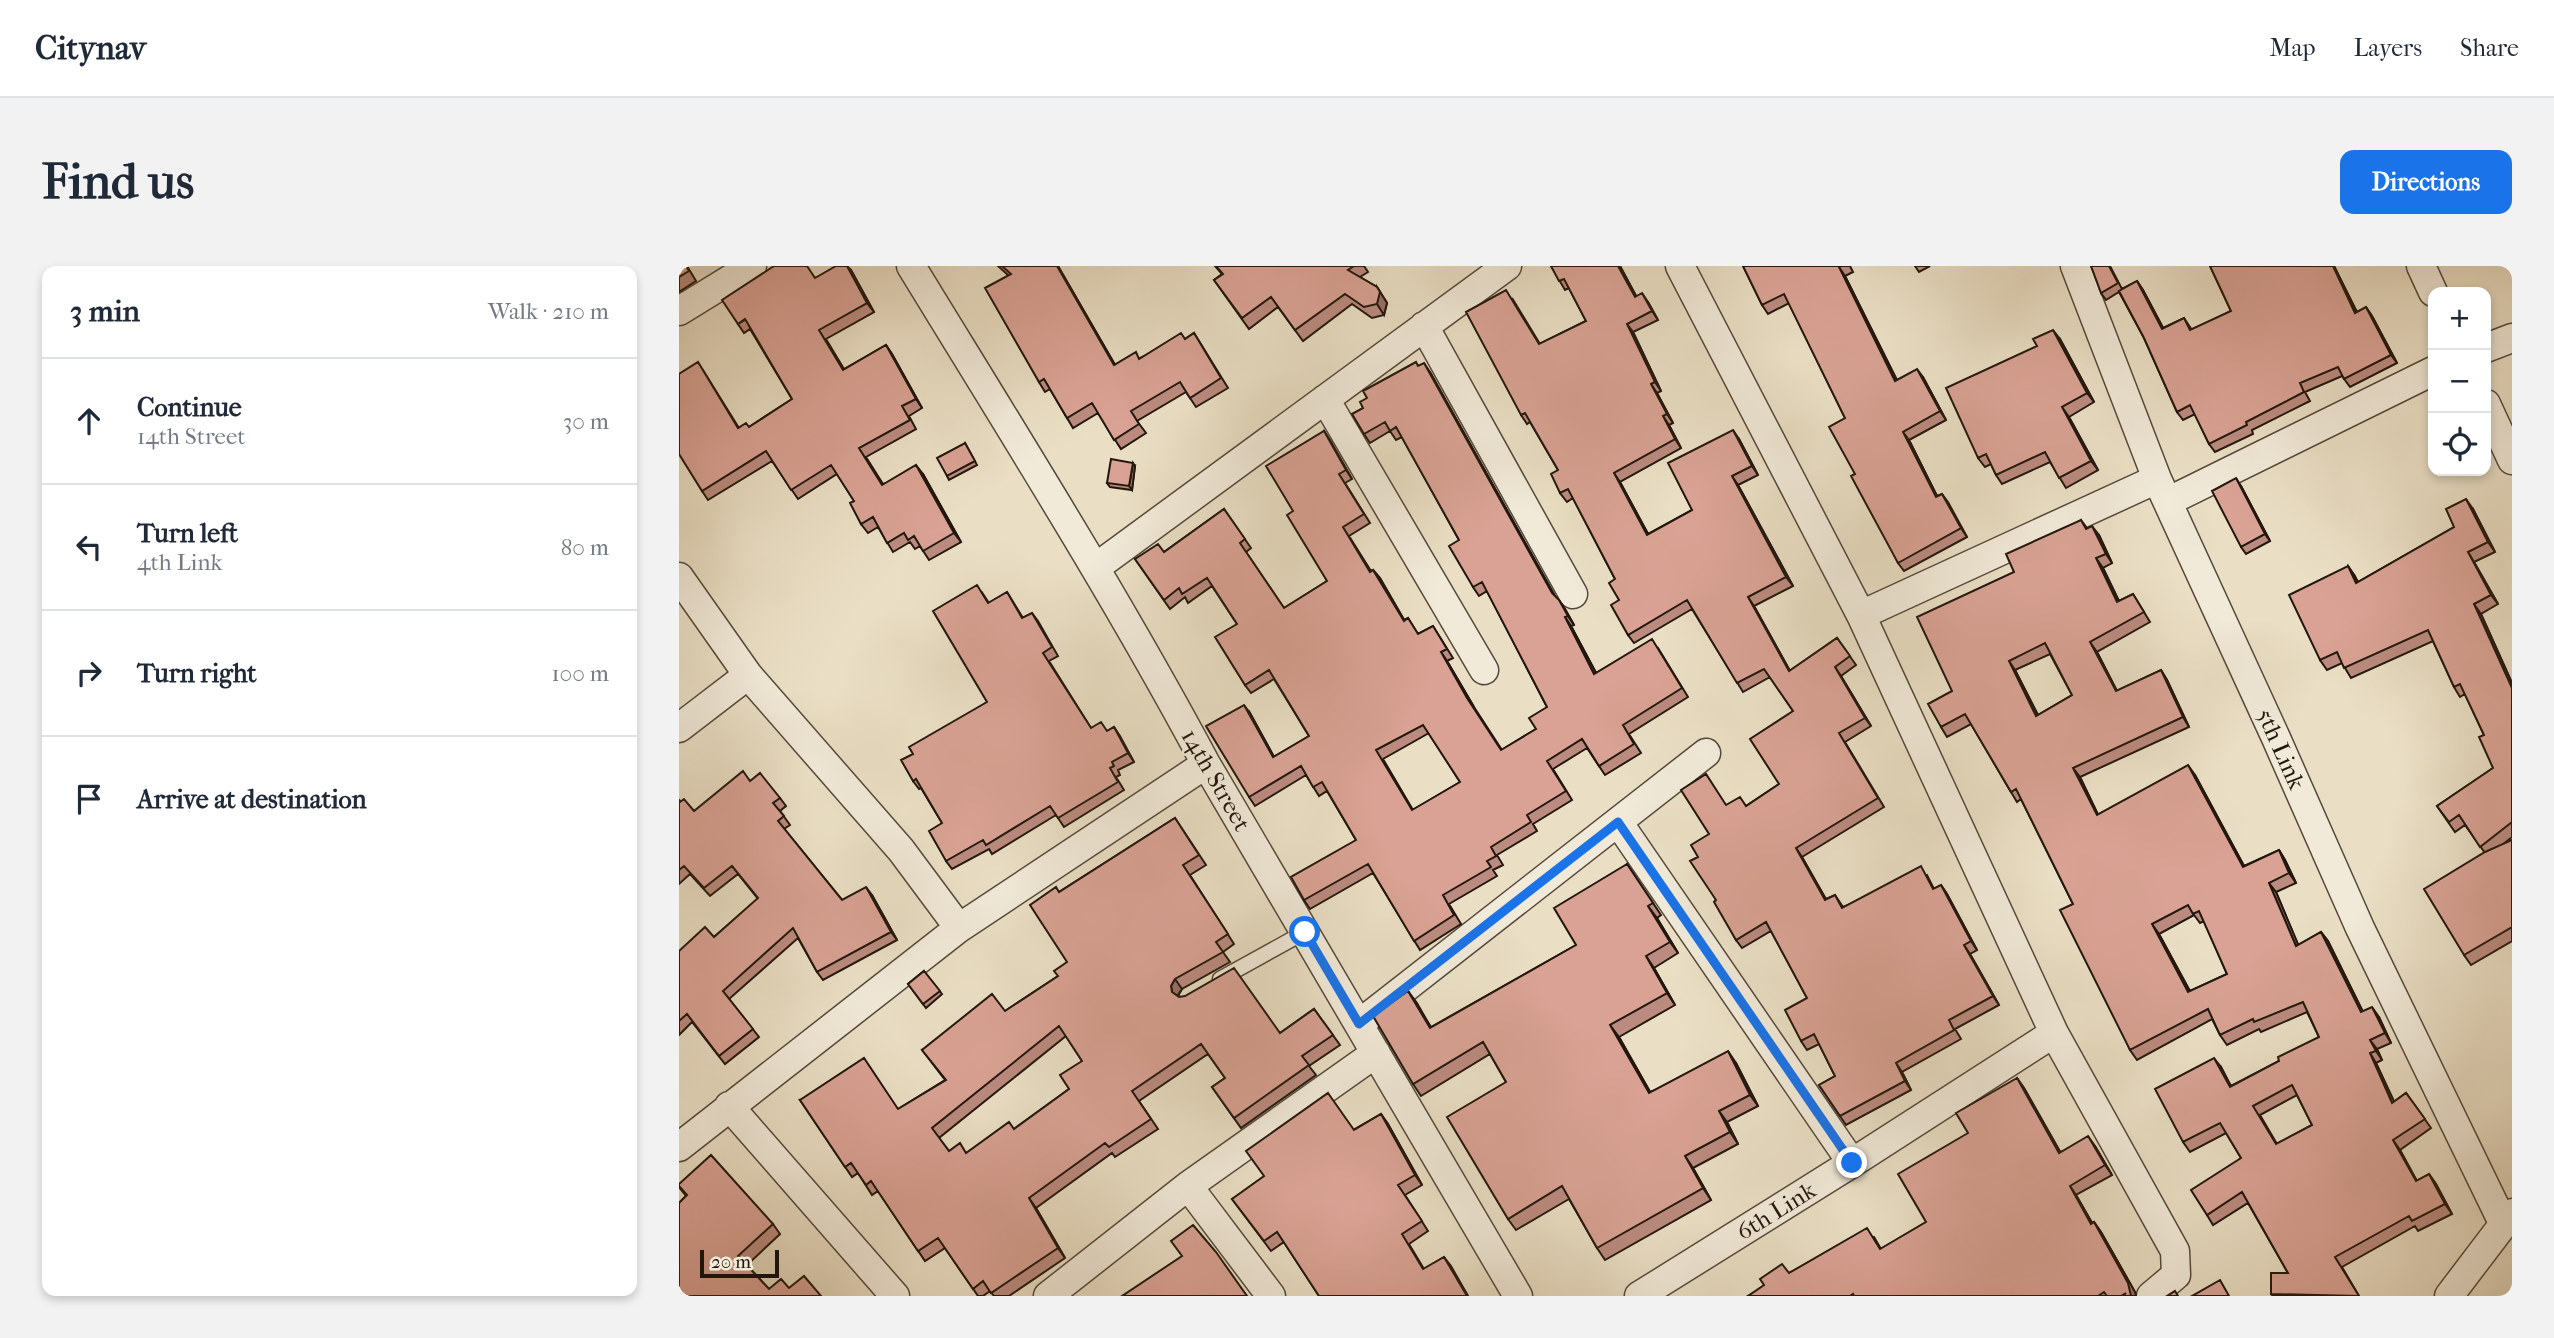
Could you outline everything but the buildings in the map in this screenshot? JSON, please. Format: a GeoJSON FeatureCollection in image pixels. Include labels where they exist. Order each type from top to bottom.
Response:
{"type":"FeatureCollection","features":[{"type":"Feature","properties":{"kind":"street"},"geometry":{"type":"LineString","coordinates":[[679,311],[752,266]]}},
{"type":"Feature","properties":{"kind":"street","name":"14th Street"},"geometry":{"type":"LineString","coordinates":[[911,266],[1095,568],[1206,764],[1518,1296]]}},
{"type":"Feature","properties":{"kind":"street"},"geometry":{"type":"LineString","coordinates":[[1095,568],[1507,266]]}},
{"type":"Feature","properties":{"kind":"street"},"geometry":{"type":"LineString","coordinates":[[1680,266],[1861,615],[2054,1033],[2175,1251],[2176,1275],[2151,1296]]}},
{"type":"Feature","properties":{"kind":"street","name":"5th Link"},"geometry":{"type":"LineString","coordinates":[[2075,266],[2163,490],[2360,928],[2508,1219]]}},
{"type":"Feature","properties":{"kind":"street"},"geometry":{"type":"LineString","coordinates":[[2421,266],[2431,287]]}},
{"type":"Feature","properties":{"kind":"street"},"geometry":{"type":"LineString","coordinates":[[1424,326],[1573,594]]}},
{"type":"Feature","properties":{"kind":"street"},"geometry":{"type":"LineString","coordinates":[[2491,346],[2512,338]]}},
{"type":"Feature","properties":{"kind":"street"},"geometry":{"type":"LineString","coordinates":[[1861,615],[2163,490],[2428,373]]}},
{"type":"Feature","properties":{"kind":"street"},"geometry":{"type":"LineString","coordinates":[[1325,399],[1484,670]]}},
{"type":"Feature","properties":{"kind":"street"},"geometry":{"type":"LineString","coordinates":[[2490,413],[2512,460]]}},
{"type":"Feature","properties":{"kind":"street"},"geometry":{"type":"LineString","coordinates":[[679,578],[748,675],[901,850],[959,928]]}},
{"type":"Feature","properties":{"kind":"street"},"geometry":{"type":"LineString","coordinates":[[679,728],[748,675]]}},
{"type":"Feature","properties":{"kind":"street"},"geometry":{"type":"LineString","coordinates":[[1359,1024],[1706,753]]}},
{"type":"Feature","properties":{"kind":"street"},"geometry":{"type":"LineString","coordinates":[[679,1147],[959,928],[1206,764]]}},
{"type":"Feature","properties":{"kind":"street"},"geometry":{"type":"LineString","coordinates":[[1618,822],[1852,1163]]}},
{"type":"Feature","properties":{"kind":"street","name":"6th Link"},"geometry":{"type":"LineString","coordinates":[[1639,1296],[2054,1033]]}},
{"type":"Feature","properties":{"kind":"street"},"geometry":{"type":"LineString","coordinates":[[1048,1296],[1188,1186],[1376,1053]]}},
{"type":"Feature","properties":{"kind":"street"},"geometry":{"type":"LineString","coordinates":[[729,1106],[895,1296]]}},
{"type":"Feature","properties":{"kind":"street"},"geometry":{"type":"LineString","coordinates":[[1188,1186],[1271,1296]]}},
{"type":"Feature","properties":{"kind":"street"},"geometry":{"type":"LineString","coordinates":[[2449,1296],[2508,1219]]}},
{"type":"Feature","properties":{"kind":"lane"},"geometry":{"type":"LineString","coordinates":[[1210,984],[1305,932]]}},
{"type":"Feature","properties":{"kind":"route"},"geometry":{"type":"LineString","coordinates":[[1305,932],[1359,1024],[1618,822],[1852,1163]]}}]}
